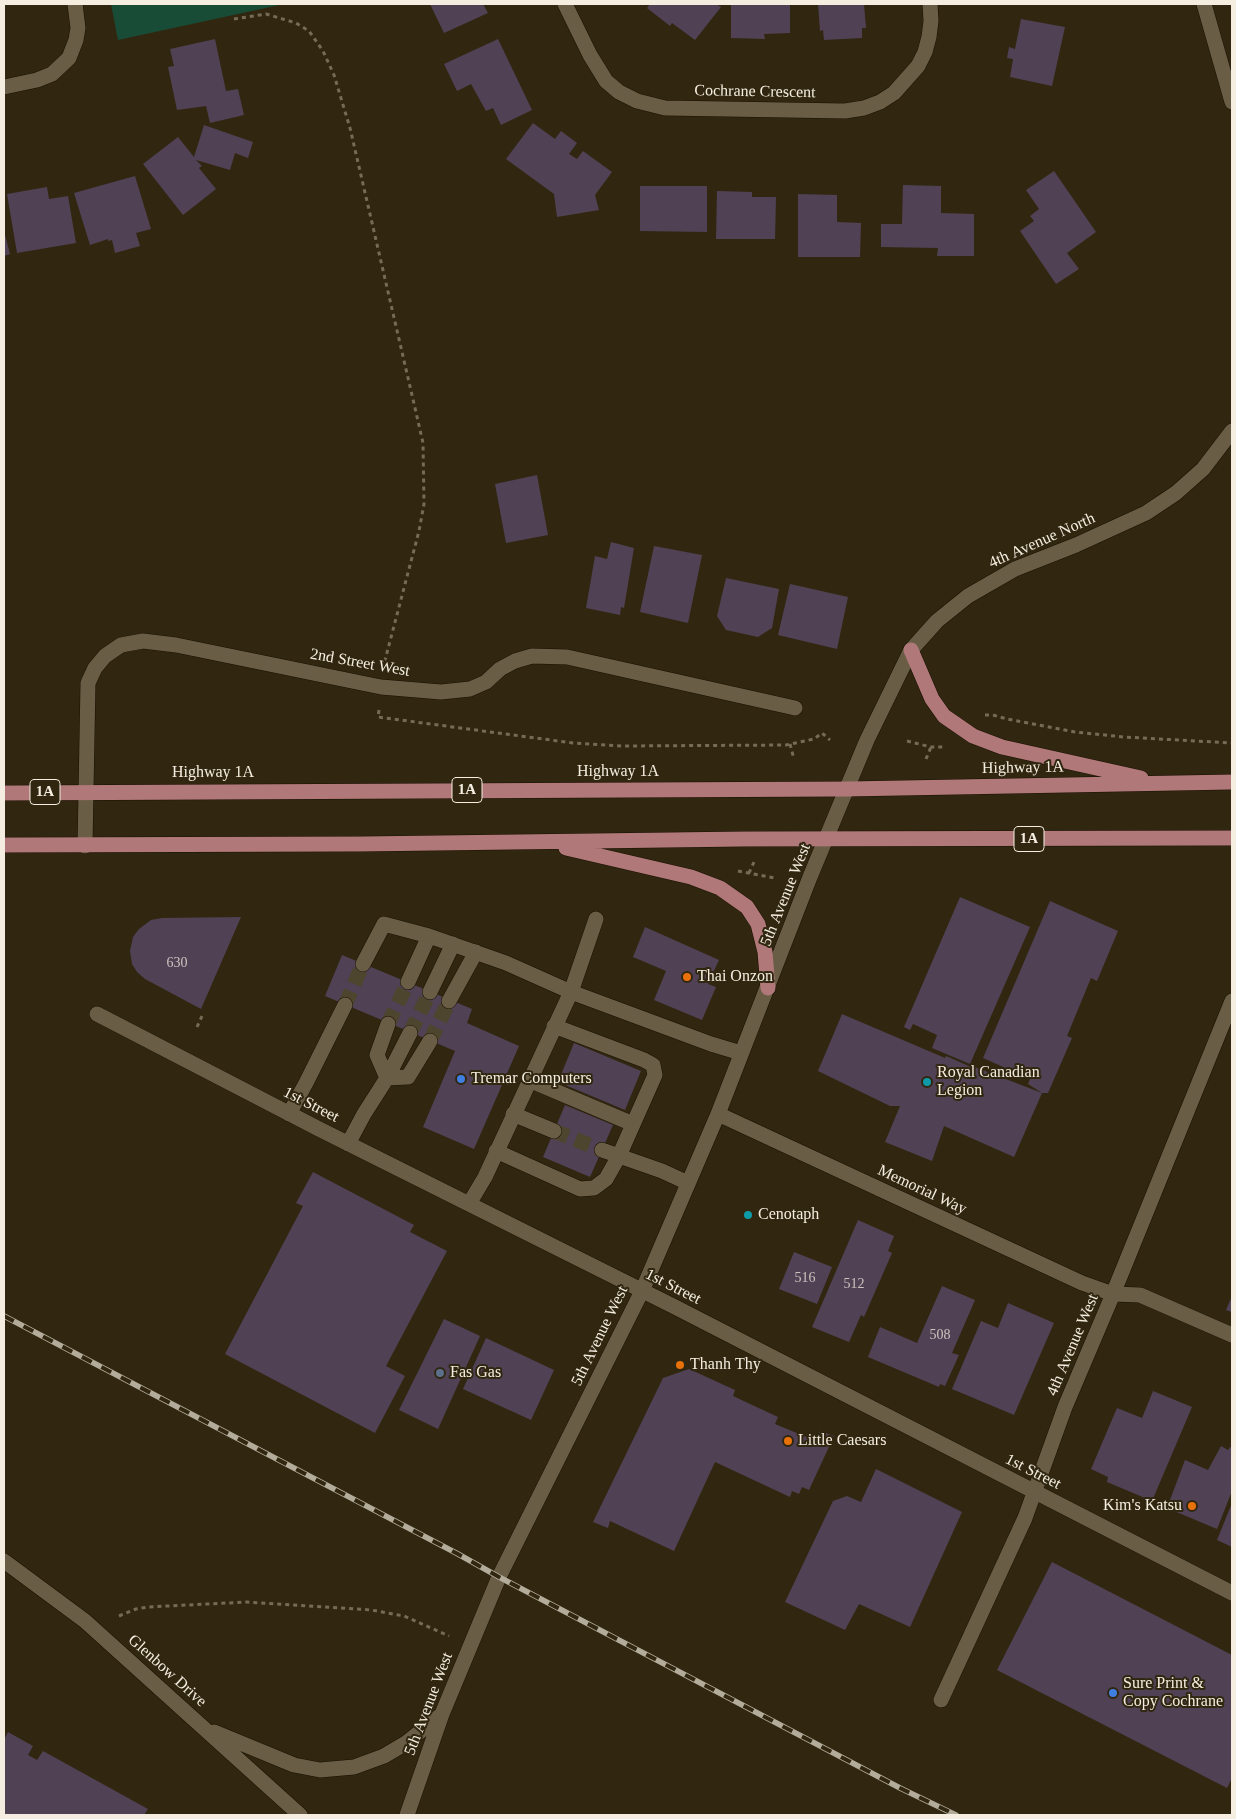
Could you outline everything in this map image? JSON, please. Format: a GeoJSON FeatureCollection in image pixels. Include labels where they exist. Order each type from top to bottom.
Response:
{"type":"FeatureCollection","features":[{"type":"Feature","properties":{"kind":"main road"},"geometry":{"type":"LineString","coordinates":[[912,650],[932,699],[944,716],[972,736],[1002,747],[1165,783]]}},
{"type":"Feature","properties":{"kind":"main road","name":"Highway 1A"},"geometry":{"type":"LineString","coordinates":[[4,793],[86,791],[847,789],[1232,782]]}},
{"type":"Feature","properties":{"kind":"main road","name":"1A"},"geometry":{"type":"LineString","coordinates":[[4,845],[543,843],[746,839],[1232,838]]}},
{"type":"Feature","properties":{"kind":"main road"},"geometry":{"type":"LineString","coordinates":[[543,843],[691,877],[720,888],[747,907],[758,924],[765,952],[768,988]]}},
{"type":"Feature","properties":{"kind":"street"},"geometry":{"type":"LineString","coordinates":[[4,88],[37,80],[52,74],[69,58],[76,40],[78,28],[75,4]]}},
{"type":"Feature","properties":{"kind":"street","name":"Cochrane Crescent"},"geometry":{"type":"LineString","coordinates":[[565,4],[590,55],[606,82],[619,92],[637,101],[665,108],[845,111],[864,108],[880,102],[894,93],[918,66],[925,52],[929,37],[931,21],[930,4]]}},
{"type":"Feature","properties":{"kind":"street"},"geometry":{"type":"LineString","coordinates":[[1204,4],[1232,102]]}},
{"type":"Feature","properties":{"kind":"street","name":"4th Avenue North"},"geometry":{"type":"LineString","coordinates":[[826,840],[873,726],[912,650],[938,621],[968,596],[1015,569],[1076,545],[1146,513],[1176,493],[1203,469],[1232,431]]}},
{"type":"Feature","properties":{"kind":"street","name":"2nd Street West"},"geometry":{"type":"LineString","coordinates":[[84,846],[88,683],[95,668],[105,656],[121,645],[143,641],[176,645],[381,687],[440,692],[470,689],[486,682],[500,669],[514,661],[532,656],[567,658],[795,708]]}},
{"type":"Feature","properties":{"kind":"street","name":"5th Avenue West"},"geometry":{"type":"LineString","coordinates":[[407,1815],[442,1714],[499,1578],[642,1291],[718,1114],[826,840]]}},
{"type":"Feature","properties":{"kind":"street"},"geometry":{"type":"LineString","coordinates":[[469,1204],[485,1177],[571,992],[596,919]]}},
{"type":"Feature","properties":{"kind":"street"},"geometry":{"type":"LineString","coordinates":[[363,964],[384,924],[429,936],[476,952],[506,963],[571,992],[711,1044],[741,1053]]}},
{"type":"Feature","properties":{"kind":"street"},"geometry":{"type":"LineString","coordinates":[[408,982],[429,936]]}},
{"type":"Feature","properties":{"kind":"street"},"geometry":{"type":"LineString","coordinates":[[430,992],[452,944]]}},
{"type":"Feature","properties":{"kind":"street"},"geometry":{"type":"LineString","coordinates":[[449,1001],[476,952]]}},
{"type":"Feature","properties":{"kind":"street","name":"4th Avenue West"},"geometry":{"type":"LineString","coordinates":[[941,1700],[1036,1493],[1065,1407],[1232,1001]]}},
{"type":"Feature","properties":{"kind":"street"},"geometry":{"type":"LineString","coordinates":[[289,1114],[346,1005]]}},
{"type":"Feature","properties":{"kind":"street","name":"1st Street"},"geometry":{"type":"LineString","coordinates":[[98,1014],[289,1114],[642,1291],[1232,1593]]}},
{"type":"Feature","properties":{"kind":"street"},"geometry":{"type":"LineString","coordinates":[[387,1078],[377,1055],[388,1024]]}},
{"type":"Feature","properties":{"kind":"street"},"geometry":{"type":"LineString","coordinates":[[496,1151],[580,1189],[594,1188],[606,1180],[619,1156],[655,1075],[653,1065],[554,1026]]}},
{"type":"Feature","properties":{"kind":"street"},"geometry":{"type":"LineString","coordinates":[[348,1144],[387,1078],[410,1033]]}},
{"type":"Feature","properties":{"kind":"street"},"geometry":{"type":"LineString","coordinates":[[387,1078],[408,1077],[430,1042]]}},
{"type":"Feature","properties":{"kind":"street"},"geometry":{"type":"LineString","coordinates":[[529,1080],[633,1124]]}},
{"type":"Feature","properties":{"kind":"street"},"geometry":{"type":"LineString","coordinates":[[513,1114],[554,1131]]}},
{"type":"Feature","properties":{"kind":"street","name":"Memorial Way"},"geometry":{"type":"LineString","coordinates":[[718,1114],[1073,1278],[1113,1294],[1140,1295],[1232,1335]]}},
{"type":"Feature","properties":{"kind":"street"},"geometry":{"type":"LineString","coordinates":[[602,1150],[662,1171],[688,1183]]}},
{"type":"Feature","properties":{"kind":"street","name":"Glenbow Drive"},"geometry":{"type":"LineString","coordinates":[[4,1561],[85,1621],[300,1815]]}},
{"type":"Feature","properties":{"kind":"street"},"geometry":{"type":"LineString","coordinates":[[204,1728],[294,1766],[320,1770],[354,1767],[384,1756],[406,1743],[442,1714]]}},
{"type":"Feature","properties":{"kind":"path"},"geometry":{"type":"LineString","coordinates":[[234,19],[266,14],[296,23],[309,31],[323,51],[334,75],[350,128],[415,408],[423,443],[424,504],[419,531],[383,668]]}},
{"type":"Feature","properties":{"kind":"path"},"geometry":{"type":"LineString","coordinates":[[379,705],[378,717],[574,743],[622,746],[757,746],[790,744],[814,739],[822,733],[830,740]]}},
{"type":"Feature","properties":{"kind":"path"},"geometry":{"type":"LineString","coordinates":[[977,718],[993,714],[1007,719],[1075,732],[1124,737],[1232,743]]}},
{"type":"Feature","properties":{"kind":"path"},"geometry":{"type":"LineString","coordinates":[[907,741],[931,747],[948,747]]}},
{"type":"Feature","properties":{"kind":"path"},"geometry":{"type":"LineString","coordinates":[[790,744],[794,759]]}},
{"type":"Feature","properties":{"kind":"path"},"geometry":{"type":"LineString","coordinates":[[926,759],[931,747]]}},
{"type":"Feature","properties":{"kind":"path"},"geometry":{"type":"LineString","coordinates":[[750,873],[756,859]]}},
{"type":"Feature","properties":{"kind":"path"},"geometry":{"type":"LineString","coordinates":[[733,875],[738,871],[775,878]]}},
{"type":"Feature","properties":{"kind":"path"},"geometry":{"type":"LineString","coordinates":[[197,1027],[202,1016]]}},
{"type":"Feature","properties":{"kind":"path"},"geometry":{"type":"LineString","coordinates":[[119,1616],[136,1609],[148,1607],[247,1602],[372,1610],[396,1614],[418,1621],[450,1636]]}},
{"type":"Feature","properties":{"kind":"green space"},"geometry":{"type":"Polygon","coordinates":[[[111,4],[284,4],[118,40],[111,4]]]}},
{"type":"Feature","properties":{"kind":"building"},"geometry":{"type":"Polygon","coordinates":[[[430,4],[483,4],[488,13],[444,33],[430,4]]]}},
{"type":"Feature","properties":{"kind":"building"},"geometry":{"type":"Polygon","coordinates":[[[650,4],[719,4],[721,7],[695,40],[672,23],[670,26],[647,8],[650,4]]]}},
{"type":"Feature","properties":{"kind":"building"},"geometry":{"type":"Polygon","coordinates":[[[731,4],[790,4],[790,33],[764,34],[765,39],[731,38],[731,4]]]}},
{"type":"Feature","properties":{"kind":"building"},"geometry":{"type":"Polygon","coordinates":[[[818,4],[864,4],[866,28],[862,28],[862,38],[824,40],[823,30],[820,31],[818,4]]]}},
{"type":"Feature","properties":{"kind":"building"},"geometry":{"type":"Polygon","coordinates":[[[1021,19],[1065,27],[1052,86],[1010,77],[1013,59],[1007,58],[1009,47],[1015,49],[1021,19]]]}},
{"type":"Feature","properties":{"kind":"building"},"geometry":{"type":"Polygon","coordinates":[[[215,39],[226,91],[238,89],[244,115],[210,123],[206,106],[177,110],[168,67],[174,66],[170,49],[215,39]]]}},
{"type":"Feature","properties":{"kind":"building"},"geometry":{"type":"Polygon","coordinates":[[[498,39],[532,110],[501,125],[493,108],[486,111],[471,84],[457,91],[444,64],[498,39]]]}},
{"type":"Feature","properties":{"kind":"building"},"geometry":{"type":"Polygon","coordinates":[[[533,123],[555,139],[561,131],[577,143],[569,154],[577,159],[583,151],[612,172],[595,195],[599,210],[557,217],[554,194],[506,159],[533,123]]]}},
{"type":"Feature","properties":{"kind":"building"},"geometry":{"type":"Polygon","coordinates":[[[204,125],[253,142],[248,158],[235,153],[230,170],[196,160],[202,166],[199,168],[216,189],[183,215],[143,164],[178,137],[194,157],[204,125]]]}},
{"type":"Feature","properties":{"kind":"building"},"geometry":{"type":"Polygon","coordinates":[[[1054,171],[1096,232],[1067,253],[1079,269],[1056,284],[1020,231],[1034,221],[1030,216],[1039,209],[1026,190],[1054,171]]]}},
{"type":"Feature","properties":{"kind":"building"},"geometry":{"type":"Polygon","coordinates":[[[135,176],[151,229],[136,233],[140,246],[115,253],[112,240],[108,241],[108,239],[90,245],[74,193],[135,176]]]}},
{"type":"Feature","properties":{"kind":"building"},"geometry":{"type":"Polygon","coordinates":[[[903,185],[941,186],[941,213],[974,214],[974,256],[937,256],[938,248],[881,247],[881,224],[902,224],[903,185]]]}},
{"type":"Feature","properties":{"kind":"building"},"geometry":{"type":"Polygon","coordinates":[[[640,186],[707,186],[707,232],[640,231],[640,186]]]}},
{"type":"Feature","properties":{"kind":"building"},"geometry":{"type":"Polygon","coordinates":[[[47,187],[49,199],[68,196],[76,243],[17,253],[7,194],[47,187]]]}},
{"type":"Feature","properties":{"kind":"building"},"geometry":{"type":"Polygon","coordinates":[[[717,191],[752,192],[752,197],[776,197],[775,239],[716,239],[717,191]]]}},
{"type":"Feature","properties":{"kind":"building"},"geometry":{"type":"Polygon","coordinates":[[[798,194],[837,195],[837,222],[861,223],[860,257],[798,257],[798,194]]]}},
{"type":"Feature","properties":{"kind":"building"},"geometry":{"type":"Polygon","coordinates":[[[4,231],[10,254],[4,256],[4,231]]]}},
{"type":"Feature","properties":{"kind":"building"},"geometry":{"type":"Polygon","coordinates":[[[537,475],[548,535],[506,543],[495,484],[537,475]]]}},
{"type":"Feature","properties":{"kind":"building"},"geometry":{"type":"Polygon","coordinates":[[[611,542],[634,548],[624,608],[621,607],[620,615],[586,608],[595,556],[607,559],[611,542]]]}},
{"type":"Feature","properties":{"kind":"building"},"geometry":{"type":"Polygon","coordinates":[[[654,546],[702,555],[688,623],[640,612],[654,546]]]}},
{"type":"Feature","properties":{"kind":"building"},"geometry":{"type":"Polygon","coordinates":[[[726,578],[779,589],[772,628],[758,637],[726,630],[717,616],[726,578]]]}},
{"type":"Feature","properties":{"kind":"building"},"geometry":{"type":"Polygon","coordinates":[[[790,584],[848,597],[837,649],[778,635],[790,584]]]}},
{"type":"Feature","properties":{"kind":"building"},"geometry":{"type":"Polygon","coordinates":[[[960,897],[1030,927],[970,1064],[932,1048],[937,1035],[913,1024],[910,1030],[904,1027],[960,897]]]}},
{"type":"Feature","properties":{"kind":"building"},"geometry":{"type":"Polygon","coordinates":[[[1050,901],[1118,931],[1097,981],[1091,978],[1067,1036],[1072,1038],[1048,1093],[1042,1093],[1028,1084],[1030,1079],[983,1058],[1050,901]]]}},
{"type":"Feature","properties":{"kind":"building"},"geometry":{"type":"Polygon","coordinates":[[[241,917],[201,1009],[145,979],[132,964],[130,951],[133,937],[139,929],[151,920],[162,918],[241,917]]]}},
{"type":"Feature","properties":{"kind":"building","name":"Thai Onzon"},"geometry":{"type":"Polygon","coordinates":[[[645,927],[719,960],[708,984],[716,987],[702,1020],[654,1000],[666,971],[633,957],[645,927]]]}},
{"type":"Feature","properties":{"kind":"building"},"geometry":{"type":"Polygon","coordinates":[[[342,955],[472,1009],[467,1023],[519,1046],[474,1149],[423,1127],[455,1051],[325,996],[342,955]]]}},
{"type":"Feature","properties":{"kind":"building","name":"Royal Canadian Legion"},"geometry":{"type":"Polygon","coordinates":[[[842,1014],[945,1058],[946,1056],[1042,1093],[1014,1157],[944,1126],[932,1161],[885,1142],[900,1106],[890,1106],[818,1071],[842,1014]]]}},
{"type":"Feature","properties":{"kind":"building"},"geometry":{"type":"Polygon","coordinates":[[[574,1043],[641,1071],[625,1110],[558,1082],[574,1043]]]}},
{"type":"Feature","properties":{"kind":"building"},"geometry":{"type":"Polygon","coordinates":[[[565,1105],[613,1125],[590,1177],[543,1157],[565,1105]]]}},
{"type":"Feature","properties":{"kind":"building"},"geometry":{"type":"Polygon","coordinates":[[[313,1172],[414,1225],[410,1232],[447,1251],[386,1366],[405,1376],[375,1433],[225,1354],[303,1206],[296,1203],[313,1172]]]}},
{"type":"Feature","properties":{"kind":"building"},"geometry":{"type":"Polygon","coordinates":[[[858,1220],[894,1236],[888,1251],[892,1253],[864,1317],[861,1315],[849,1342],[812,1327],[858,1220]]]}},
{"type":"Feature","properties":{"kind":"building"},"geometry":{"type":"Polygon","coordinates":[[[794,1252],[832,1267],[817,1304],[779,1289],[794,1252]]]}},
{"type":"Feature","properties":{"kind":"building"},"geometry":{"type":"Polygon","coordinates":[[[942,1286],[975,1300],[952,1353],[959,1355],[945,1386],[940,1384],[939,1387],[868,1357],[880,1327],[917,1343],[942,1286]]]}},
{"type":"Feature","properties":{"kind":"building"},"geometry":{"type":"Polygon","coordinates":[[[1232,1296],[1232,1312],[1226,1310],[1232,1296]]]}},
{"type":"Feature","properties":{"kind":"building"},"geometry":{"type":"Polygon","coordinates":[[[1008,1303],[1054,1323],[1014,1415],[952,1389],[981,1321],[998,1328],[1008,1303]]]}},
{"type":"Feature","properties":{"kind":"building","name":"Fas Gas"},"geometry":{"type":"Polygon","coordinates":[[[444,1319],[480,1336],[438,1429],[399,1410],[444,1319]]]}},
{"type":"Feature","properties":{"kind":"building"},"geometry":{"type":"Polygon","coordinates":[[[486,1338],[554,1370],[531,1420],[463,1389],[486,1338]]]}},
{"type":"Feature","properties":{"kind":"building"},"geometry":{"type":"Polygon","coordinates":[[[689,1369],[735,1390],[733,1396],[778,1417],[775,1424],[816,1441],[820,1431],[834,1436],[809,1490],[802,1487],[799,1494],[792,1491],[790,1497],[715,1462],[674,1551],[610,1521],[608,1528],[593,1522],[663,1378],[689,1369]]]}},
{"type":"Feature","properties":{"kind":"building"},"geometry":{"type":"Polygon","coordinates":[[[1153,1391],[1192,1407],[1152,1501],[1107,1482],[1108,1477],[1091,1469],[1117,1408],[1142,1418],[1153,1391]]]}},
{"type":"Feature","properties":{"kind":"building"},"geometry":{"type":"Polygon","coordinates":[[[1221,1446],[1228,1450],[1230,1447],[1232,1448],[1232,1491],[1217,1529],[1167,1508],[1185,1460],[1208,1470],[1221,1446]]]}},
{"type":"Feature","properties":{"kind":"building"},"geometry":{"type":"Polygon","coordinates":[[[876,1469],[962,1512],[910,1627],[859,1604],[845,1630],[785,1602],[833,1501],[847,1496],[861,1502],[876,1469]]]}},
{"type":"Feature","properties":{"kind":"building"},"geometry":{"type":"Polygon","coordinates":[[[1232,1503],[1232,1547],[1217,1540],[1232,1503]]]}},
{"type":"Feature","properties":{"kind":"building"},"geometry":{"type":"Polygon","coordinates":[[[1052,1562],[1232,1655],[1232,1778],[1227,1788],[997,1670],[1052,1562]]]}},
{"type":"Feature","properties":{"kind":"building"},"geometry":{"type":"Polygon","coordinates":[[[8,1732],[33,1746],[28,1755],[37,1760],[43,1751],[148,1809],[144,1815],[4,1815],[4,1740],[8,1732]]]}},
{"type":"Feature","properties":{"kind":"tunnel"},"geometry":{"type":"LineString","coordinates":[[345,1005],[363,964]]}},
{"type":"Feature","properties":{"kind":"tunnel"},"geometry":{"type":"LineString","coordinates":[[388,1024],[408,982]]}},
{"type":"Feature","properties":{"kind":"tunnel"},"geometry":{"type":"LineString","coordinates":[[410,1033],[430,992]]}},
{"type":"Feature","properties":{"kind":"tunnel"},"geometry":{"type":"LineString","coordinates":[[430,1041],[449,1001]]}},
{"type":"Feature","properties":{"kind":"tunnel"},"geometry":{"type":"LineString","coordinates":[[554,1131],[602,1150]]}},
{"type":"Feature","properties":{"kind":"railway"},"geometry":{"type":"LineString","coordinates":[[4,1316],[900,1788],[956,1815]]}},
{"type":"Feature","properties":{"kind":"place","name":"Thai Onzon"},"geometry":{"type":"Point","coordinates":[687,977]}},
{"type":"Feature","properties":{"kind":"place","name":"Tremar Computers"},"geometry":{"type":"Point","coordinates":[461,1079]}},
{"type":"Feature","properties":{"kind":"place","name":"Royal Canadian Legion"},"geometry":{"type":"Point","coordinates":[927,1082]}},
{"type":"Feature","properties":{"kind":"place","name":"Cenotaph"},"geometry":{"type":"Point","coordinates":[748,1215]}},
{"type":"Feature","properties":{"kind":"place","name":"Thanh Thy"},"geometry":{"type":"Point","coordinates":[680,1365]}},
{"type":"Feature","properties":{"kind":"place","name":"Fas Gas"},"geometry":{"type":"Point","coordinates":[440,1373]}},
{"type":"Feature","properties":{"kind":"place","name":"Little Caesars"},"geometry":{"type":"Point","coordinates":[788,1441]}},
{"type":"Feature","properties":{"kind":"place","name":"Kim's Katsu"},"geometry":{"type":"Point","coordinates":[1192,1506]}},
{"type":"Feature","properties":{"kind":"place","name":"Sure Print & Copy Cochrane"},"geometry":{"type":"Point","coordinates":[1113,1693]}}]}
